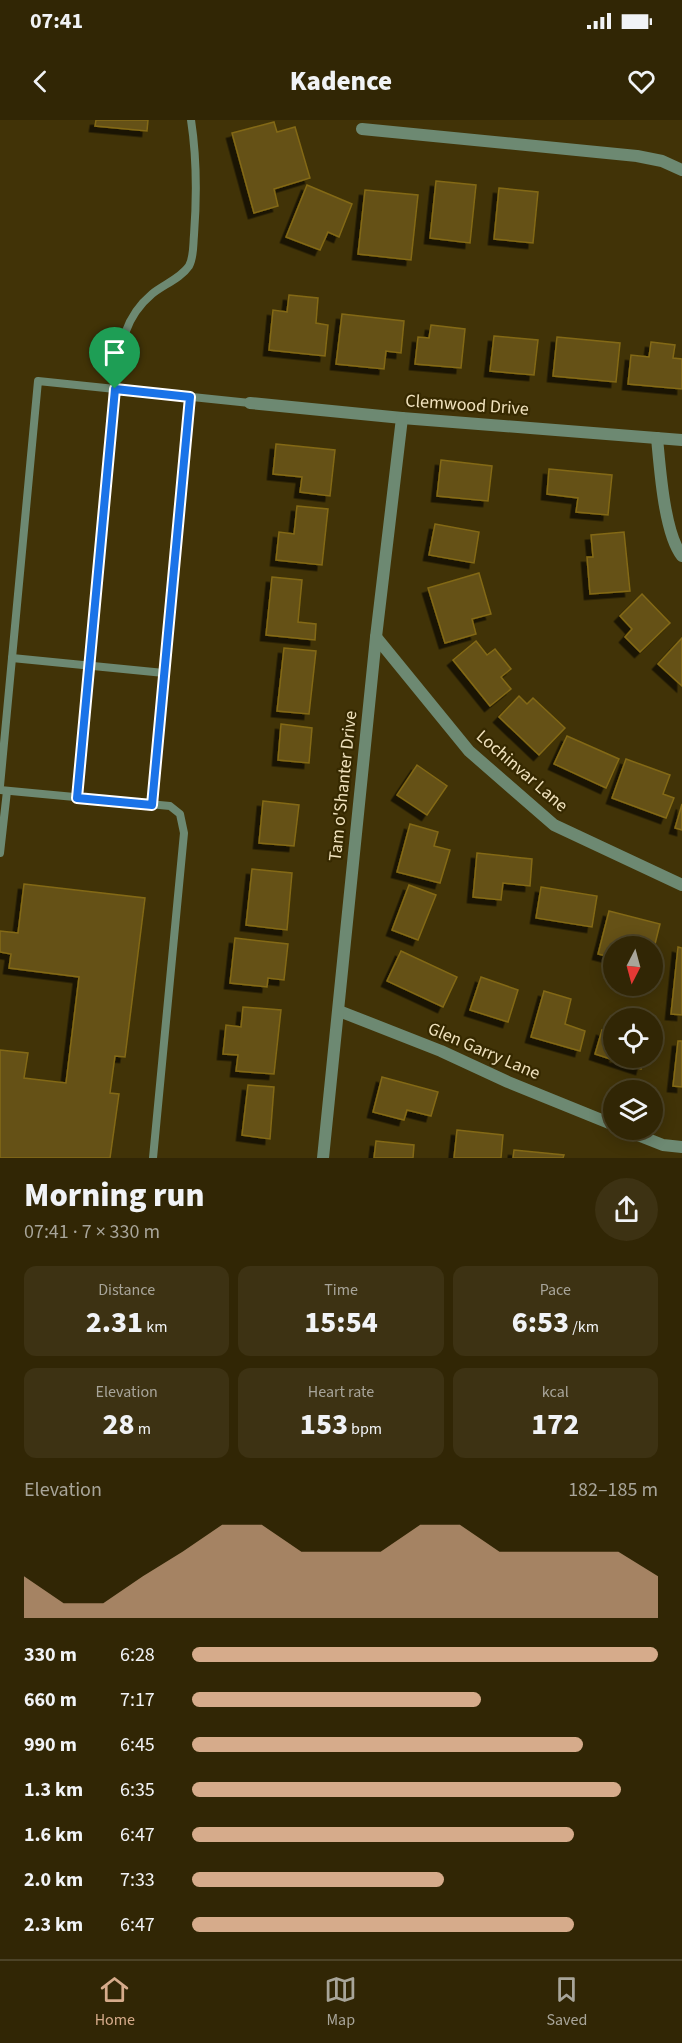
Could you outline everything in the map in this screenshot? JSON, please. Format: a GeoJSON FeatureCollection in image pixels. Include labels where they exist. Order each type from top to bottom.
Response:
{"type":"FeatureCollection","features":[{"type":"Feature","properties":{"kind":"street"},"geometry":{"type":"LineString","coordinates":[[362,129],[637,156],[662,160],[682,170]]}},
{"type":"Feature","properties":{"kind":"street","name":"Clemwood Drive"},"geometry":{"type":"LineString","coordinates":[[250,403],[402,418],[682,440]]}},
{"type":"Feature","properties":{"kind":"street","name":"Tam o'Shanter Drive"},"geometry":{"type":"LineString","coordinates":[[324,1158],[376,637],[402,418]]}},
{"type":"Feature","properties":{"kind":"street"},"geometry":{"type":"LineString","coordinates":[[657,438],[664,499],[676,548],[682,556]]}},
{"type":"Feature","properties":{"kind":"street","name":"Lochinvar Lane"},"geometry":{"type":"LineString","coordinates":[[376,637],[469,751],[554,825],[682,885]]}},
{"type":"Feature","properties":{"kind":"street","name":"Glen Garry Lane"},"geometry":{"type":"LineString","coordinates":[[339,1011],[441,1051],[508,1082],[603,1121]]}},
{"type":"Feature","properties":{"kind":"street"},"geometry":{"type":"LineString","coordinates":[[650,1140],[663,1145],[682,1147]]}},
{"type":"Feature","properties":{"kind":"lane"},"geometry":{"type":"LineString","coordinates":[[77,798],[121,341],[134,313],[152,294],[187,269],[192,259],[196,204],[196,153],[191,120]]}},
{"type":"Feature","properties":{"kind":"lane"},"geometry":{"type":"LineString","coordinates":[[0,853],[2,789],[12,658],[38,381],[250,403]]}},
{"type":"Feature","properties":{"kind":"lane"},"geometry":{"type":"LineString","coordinates":[[152,805],[190,397]]}},
{"type":"Feature","properties":{"kind":"lane"},"geometry":{"type":"LineString","coordinates":[[12,658],[164,672]]}},
{"type":"Feature","properties":{"kind":"lane"},"geometry":{"type":"LineString","coordinates":[[2,789],[170,806],[180,814],[184,833],[153,1158]]}},
{"type":"Feature","properties":{"kind":"building"},"geometry":{"type":"Polygon","coordinates":[[[96,120],[148,120],[147,131],[95,126],[96,120]]]}},
{"type":"Feature","properties":{"kind":"building"},"geometry":{"type":"Polygon","coordinates":[[[274,122],[277,132],[295,127],[310,178],[274,189],[278,206],[254,213],[232,133],[274,122]]]}},
{"type":"Feature","properties":{"kind":"building"},"geometry":{"type":"Polygon","coordinates":[[[436,181],[476,185],[470,243],[430,238],[436,181]]]}},
{"type":"Feature","properties":{"kind":"building"},"geometry":{"type":"Polygon","coordinates":[[[307,185],[352,204],[339,237],[328,232],[320,250],[286,237],[307,185]]]}},
{"type":"Feature","properties":{"kind":"building"},"geometry":{"type":"Polygon","coordinates":[[[499,188],[538,192],[533,243],[494,239],[499,188]]]}},
{"type":"Feature","properties":{"kind":"building"},"geometry":{"type":"Polygon","coordinates":[[[365,190],[418,195],[411,260],[358,254],[365,190]]]}},
{"type":"Feature","properties":{"kind":"building"},"geometry":{"type":"Polygon","coordinates":[[[289,295],[318,298],[316,323],[328,325],[325,356],[269,350],[273,310],[287,312],[289,295]]]}},
{"type":"Feature","properties":{"kind":"building"},"geometry":{"type":"Polygon","coordinates":[[[342,314],[404,321],[401,353],[386,351],[384,369],[336,364],[342,314]]]}},
{"type":"Feature","properties":{"kind":"building"},"geometry":{"type":"Polygon","coordinates":[[[431,325],[465,329],[461,368],[415,364],[418,337],[429,338],[431,325]]]}},
{"type":"Feature","properties":{"kind":"building"},"geometry":{"type":"Polygon","coordinates":[[[494,336],[538,340],[534,375],[490,371],[494,336]]]}},
{"type":"Feature","properties":{"kind":"building"},"geometry":{"type":"Polygon","coordinates":[[[557,337],[620,343],[616,382],[553,376],[557,337]]]}},
{"type":"Feature","properties":{"kind":"building"},"geometry":{"type":"Polygon","coordinates":[[[651,342],[675,345],[673,358],[682,359],[682,389],[628,384],[631,355],[649,357],[651,342]]]}},
{"type":"Feature","properties":{"kind":"building"},"geometry":{"type":"Polygon","coordinates":[[[276,444],[335,450],[330,496],[300,492],[302,477],[273,474],[276,444]]]}},
{"type":"Feature","properties":{"kind":"building"},"geometry":{"type":"Polygon","coordinates":[[[441,460],[492,466],[488,501],[437,496],[441,460]]]}},
{"type":"Feature","properties":{"kind":"building"},"geometry":{"type":"Polygon","coordinates":[[[549,469],[612,475],[608,515],[576,512],[578,498],[547,494],[549,469]]]}},
{"type":"Feature","properties":{"kind":"building"},"geometry":{"type":"Polygon","coordinates":[[[297,506],[328,509],[322,565],[276,560],[279,532],[294,534],[297,506]]]}},
{"type":"Feature","properties":{"kind":"building"},"geometry":{"type":"Polygon","coordinates":[[[435,524],[479,532],[474,563],[429,555],[435,524]]]}},
{"type":"Feature","properties":{"kind":"building"},"geometry":{"type":"Polygon","coordinates":[[[624,532],[630,591],[590,594],[587,557],[593,557],[591,535],[624,532]]]}},
{"type":"Feature","properties":{"kind":"building"},"geometry":{"type":"Polygon","coordinates":[[[479,573],[491,614],[472,619],[476,634],[445,643],[428,588],[479,573]]]}},
{"type":"Feature","properties":{"kind":"building"},"geometry":{"type":"Polygon","coordinates":[[[272,577],[302,580],[298,622],[316,624],[315,640],[266,635],[272,577]]]}},
{"type":"Feature","properties":{"kind":"building"},"geometry":{"type":"Polygon","coordinates":[[[642,594],[670,623],[640,652],[625,637],[632,629],[620,616],[642,594]]]}},
{"type":"Feature","properties":{"kind":"building"},"geometry":{"type":"Polygon","coordinates":[[[682,638],[682,686],[658,664],[682,638]]]}},
{"type":"Feature","properties":{"kind":"building"},"geometry":{"type":"Polygon","coordinates":[[[476,641],[487,655],[495,649],[511,669],[501,677],[511,689],[490,706],[453,660],[476,641]]]}},
{"type":"Feature","properties":{"kind":"building"},"geometry":{"type":"Polygon","coordinates":[[[284,648],[316,651],[309,714],[277,711],[284,648]]]}},
{"type":"Feature","properties":{"kind":"building"},"geometry":{"type":"Polygon","coordinates":[[[519,696],[527,704],[533,698],[565,728],[539,755],[499,717],[519,696]]]}},
{"type":"Feature","properties":{"kind":"building"},"geometry":{"type":"Polygon","coordinates":[[[281,724],[312,728],[309,763],[278,760],[281,724]]]}},
{"type":"Feature","properties":{"kind":"building"},"geometry":{"type":"Polygon","coordinates":[[[567,736],[619,759],[606,788],[554,764],[567,736]]]}},
{"type":"Feature","properties":{"kind":"building"},"geometry":{"type":"Polygon","coordinates":[[[626,759],[670,775],[663,794],[674,798],[666,818],[612,798],[626,759]]]}},
{"type":"Feature","properties":{"kind":"building"},"geometry":{"type":"Polygon","coordinates":[[[417,765],[447,786],[427,815],[397,795],[417,765]]]}},
{"type":"Feature","properties":{"kind":"building"},"geometry":{"type":"Polygon","coordinates":[[[263,801],[299,805],[294,846],[259,843],[263,801]]]}},
{"type":"Feature","properties":{"kind":"building"},"geometry":{"type":"Polygon","coordinates":[[[682,804],[682,830],[675,828],[682,804]]]}},
{"type":"Feature","properties":{"kind":"building"},"geometry":{"type":"Polygon","coordinates":[[[410,824],[438,832],[434,846],[450,850],[440,883],[397,872],[410,824]]]}},
{"type":"Feature","properties":{"kind":"building"},"geometry":{"type":"Polygon","coordinates":[[[477,853],[532,859],[530,886],[503,883],[501,900],[473,897],[477,853]]]}},
{"type":"Feature","properties":{"kind":"building"},"geometry":{"type":"Polygon","coordinates":[[[252,869],[292,873],[287,930],[246,925],[252,869]]]}},
{"type":"Feature","properties":{"kind":"building"},"geometry":{"type":"Polygon","coordinates":[[[24,884],[145,898],[125,1057],[115,1056],[110,1093],[119,1094],[110,1158],[0,1158],[0,1050],[28,1053],[24,1078],[66,1083],[79,977],[9,968],[11,954],[0,952],[0,931],[18,933],[24,884]]]}},
{"type":"Feature","properties":{"kind":"building"},"geometry":{"type":"Polygon","coordinates":[[[409,885],[436,895],[418,940],[392,930],[409,885]]]}},
{"type":"Feature","properties":{"kind":"building"},"geometry":{"type":"Polygon","coordinates":[[[541,887],[597,896],[592,927],[536,918],[541,887]]]}},
{"type":"Feature","properties":{"kind":"building"},"geometry":{"type":"Polygon","coordinates":[[[609,911],[660,924],[657,936],[603,936],[603,955],[598,954],[609,911]]]}},
{"type":"Feature","properties":{"kind":"building"},"geometry":{"type":"Polygon","coordinates":[[[235,938],[288,944],[284,980],[268,978],[267,987],[230,983],[235,938]]]}},
{"type":"Feature","properties":{"kind":"building"},"geometry":{"type":"Polygon","coordinates":[[[678,947],[682,948],[682,1015],[671,1014],[678,947]]]}},
{"type":"Feature","properties":{"kind":"building"},"geometry":{"type":"Polygon","coordinates":[[[401,951],[457,977],[443,1007],[387,981],[401,951]]]}},
{"type":"Feature","properties":{"kind":"building"},"geometry":{"type":"Polygon","coordinates":[[[481,977],[518,990],[508,1022],[470,1010],[481,977]]]}},
{"type":"Feature","properties":{"kind":"building"},"geometry":{"type":"Polygon","coordinates":[[[544,991],[571,999],[565,1024],[585,1031],[580,1051],[531,1037],[544,991]]]}},
{"type":"Feature","properties":{"kind":"building"},"geometry":{"type":"Polygon","coordinates":[[[243,1007],[281,1010],[274,1074],[236,1071],[238,1055],[223,1054],[226,1025],[241,1027],[243,1007]]]}},
{"type":"Feature","properties":{"kind":"building"},"geometry":{"type":"Polygon","coordinates":[[[602,1030],[603,1057],[595,1054],[602,1030]]]}},
{"type":"Feature","properties":{"kind":"building"},"geometry":{"type":"Polygon","coordinates":[[[678,1041],[682,1041],[682,1087],[673,1086],[678,1041]]]}},
{"type":"Feature","properties":{"kind":"building"},"geometry":{"type":"Polygon","coordinates":[[[382,1077],[438,1092],[431,1116],[407,1110],[404,1120],[373,1112],[382,1077]]]}},
{"type":"Feature","properties":{"kind":"building"},"geometry":{"type":"Polygon","coordinates":[[[248,1085],[274,1087],[270,1139],[242,1135],[248,1085]]]}},
{"type":"Feature","properties":{"kind":"building"},"geometry":{"type":"Polygon","coordinates":[[[457,1130],[503,1135],[501,1158],[454,1158],[457,1130]]]}},
{"type":"Feature","properties":{"kind":"building"},"geometry":{"type":"Polygon","coordinates":[[[376,1141],[414,1145],[413,1158],[374,1158],[376,1141]]]}},
{"type":"Feature","properties":{"kind":"building"},"geometry":{"type":"Polygon","coordinates":[[[514,1150],[564,1155],[563,1158],[513,1158],[514,1150]]]}},
{"type":"Feature","properties":{"kind":"route"},"geometry":{"type":"LineString","coordinates":[[115,389],[190,397],[152,805],[77,798],[115,389]]}}]}
